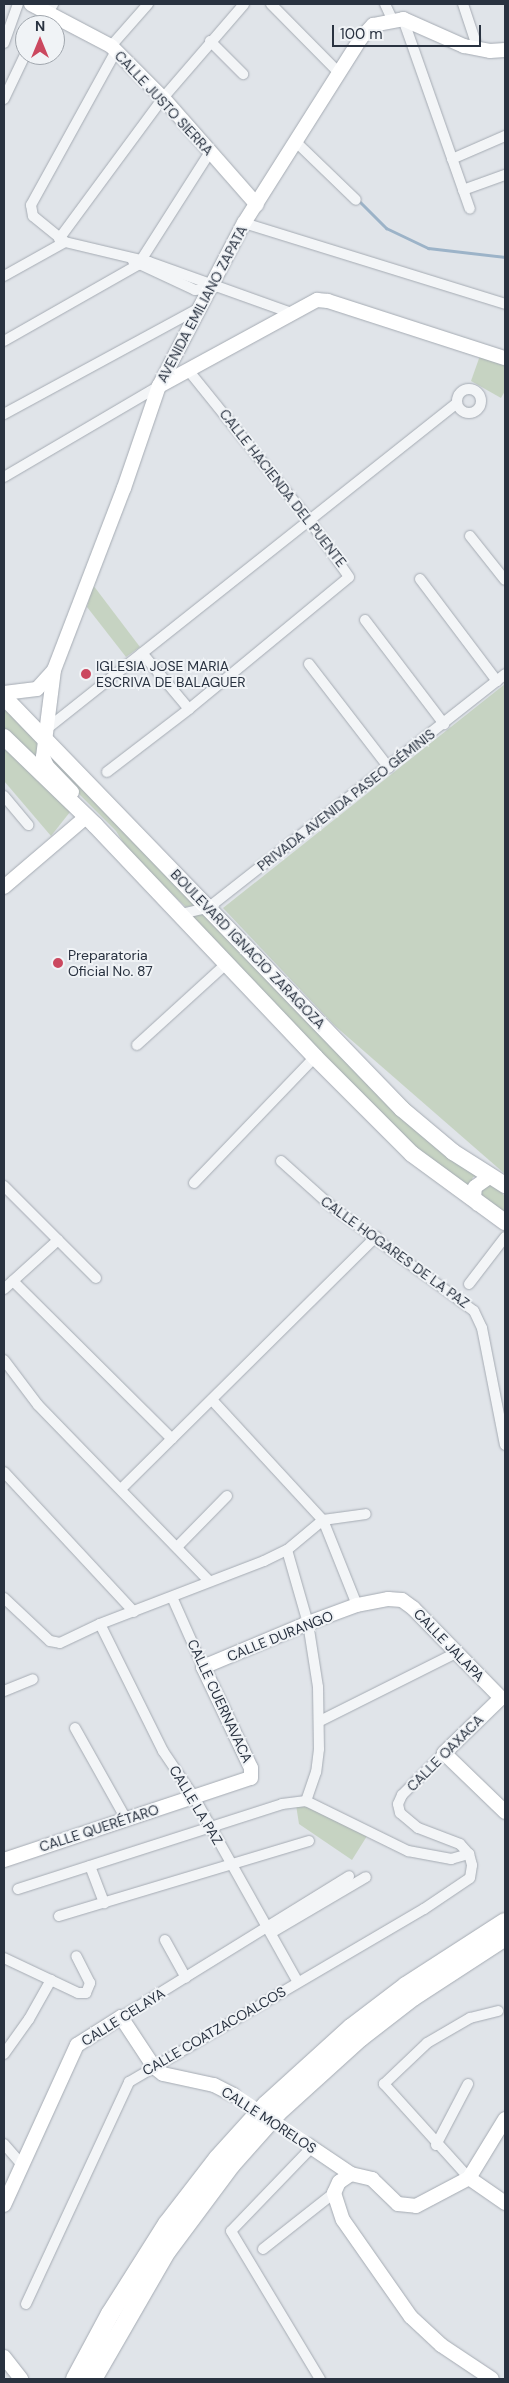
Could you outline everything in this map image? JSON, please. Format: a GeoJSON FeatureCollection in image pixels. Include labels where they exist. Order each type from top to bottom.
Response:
{"type":"FeatureCollection","features":[{"type":"Feature","properties":{"kind":"highway"},"geometry":{"type":"LineString","coordinates":[[93,2367],[166,2224],[218,2158],[266,2105],[351,2028],[406,1986],[505,1922]]}},
{"type":"Feature","properties":{"kind":"highway"},"geometry":{"type":"LineString","coordinates":[[75,2379],[93,2367],[176,2237],[231,2165],[278,2112],[361,2037],[413,1997],[505,1937]]}},
{"type":"Feature","properties":{"kind":"main road","name":"BOULEVARD IGNACIO ZARAGOZA"},"geometry":{"type":"LineString","coordinates":[[4,695],[48,734],[208,908],[402,1109],[440,1142],[505,1186]]}},
{"type":"Feature","properties":{"kind":"main road","name":"BOULEVARD IGNACIO ZARAGOZA"},"geometry":{"type":"LineString","coordinates":[[4,737],[87,816],[315,1057],[412,1154],[505,1222]]}},
{"type":"Feature","properties":{"kind":"street"},"geometry":{"type":"LineString","coordinates":[[5,37],[18,4]]}},
{"type":"Feature","properties":{"kind":"street","name":"CALLE JUSTO SIERRA"},"geometry":{"type":"LineString","coordinates":[[31,4],[50,7],[114,48],[163,98],[257,205]]}},
{"type":"Feature","properties":{"kind":"street"},"geometry":{"type":"LineString","coordinates":[[148,4],[114,48],[30,211],[62,240],[136,261],[210,288],[289,312]]}},
{"type":"Feature","properties":{"kind":"street"},"geometry":{"type":"LineString","coordinates":[[4,276],[62,240],[163,98],[210,41],[244,4]]}},
{"type":"Feature","properties":{"kind":"street"},"geometry":{"type":"LineString","coordinates":[[270,4],[339,73]]}},
{"type":"Feature","properties":{"kind":"street"},"geometry":{"type":"LineString","coordinates":[[378,4],[392,14],[478,49],[505,50]]}},
{"type":"Feature","properties":{"kind":"street"},"geometry":{"type":"LineString","coordinates":[[463,4],[478,49]]}},
{"type":"Feature","properties":{"kind":"street"},"geometry":{"type":"LineString","coordinates":[[392,14],[452,159],[470,209]]}},
{"type":"Feature","properties":{"kind":"street","name":"AVENIDA EMILIANO ZAPATA"},"geometry":{"type":"LineString","coordinates":[[128,858],[122,841],[47,766],[43,757],[48,734],[54,670],[124,488],[159,386],[197,309],[244,223],[339,73],[373,25],[392,14]]}},
{"type":"Feature","properties":{"kind":"street"},"geometry":{"type":"LineString","coordinates":[[210,41],[243,74]]}},
{"type":"Feature","properties":{"kind":"street"},"geometry":{"type":"LineString","coordinates":[[4,99],[20,65]]}},
{"type":"Feature","properties":{"kind":"street"},"geometry":{"type":"LineString","coordinates":[[452,159],[505,136]]}},
{"type":"Feature","properties":{"kind":"street"},"geometry":{"type":"LineString","coordinates":[[296,142],[356,200]]}},
{"type":"Feature","properties":{"kind":"street"},"geometry":{"type":"LineString","coordinates":[[4,341],[136,261],[210,152]]}},
{"type":"Feature","properties":{"kind":"street"},"geometry":{"type":"LineString","coordinates":[[463,190],[505,175]]}},
{"type":"Feature","properties":{"kind":"street"},"geometry":{"type":"LineString","coordinates":[[244,223],[505,304]]}},
{"type":"Feature","properties":{"kind":"street"},"geometry":{"type":"LineString","coordinates":[[4,477],[289,312],[317,300],[328,300],[505,358]]}},
{"type":"Feature","properties":{"kind":"street"},"geometry":{"type":"LineString","coordinates":[[4,414],[197,309]]}},
{"type":"Feature","properties":{"kind":"street","name":"CALLE HACIENDA DEL PUENTE"},"geometry":{"type":"LineString","coordinates":[[107,772],[189,709],[349,576],[310,521],[188,370]]}},
{"type":"Feature","properties":{"kind":"street"},"geometry":{"type":"LineString","coordinates":[[48,734],[142,654],[457,403]]}},
{"type":"Feature","properties":{"kind":"street"},"geometry":{"type":"LineString","coordinates":[[470,536],[505,580]]}},
{"type":"Feature","properties":{"kind":"street"},"geometry":{"type":"LineString","coordinates":[[420,579],[501,677]]}},
{"type":"Feature","properties":{"kind":"street"},"geometry":{"type":"LineString","coordinates":[[365,620],[444,724]]}},
{"type":"Feature","properties":{"kind":"street"},"geometry":{"type":"LineString","coordinates":[[142,654],[189,709]]}},
{"type":"Feature","properties":{"kind":"street"},"geometry":{"type":"LineString","coordinates":[[309,664],[389,768]]}},
{"type":"Feature","properties":{"kind":"street"},"geometry":{"type":"LineString","coordinates":[[4,695],[37,689],[54,670]]}},
{"type":"Feature","properties":{"kind":"street","name":"PRIVADA AVENIDA PASEO GÉMINIS"},"geometry":{"type":"LineString","coordinates":[[181,914],[208,908],[389,768],[501,677]]}},
{"type":"Feature","properties":{"kind":"street"},"geometry":{"type":"LineString","coordinates":[[4,796],[28,825]]}},
{"type":"Feature","properties":{"kind":"street"},"geometry":{"type":"LineString","coordinates":[[4,886],[87,816]]}},
{"type":"Feature","properties":{"kind":"street"},"geometry":{"type":"LineString","coordinates":[[137,1045],[227,963]]}},
{"type":"Feature","properties":{"kind":"street"},"geometry":{"type":"LineString","coordinates":[[194,1182],[315,1057]]}},
{"type":"Feature","properties":{"kind":"street","name":"CALLE HOGARES DE LA PAZ"},"geometry":{"type":"LineString","coordinates":[[281,1160],[331,1206],[468,1304],[479,1319],[505,1445]]}},
{"type":"Feature","properties":{"kind":"street"},"geometry":{"type":"LineString","coordinates":[[478,1204],[474,1198],[475,1187],[491,1176]]}},
{"type":"Feature","properties":{"kind":"street"},"geometry":{"type":"LineString","coordinates":[[4,1186],[96,1278]]}},
{"type":"Feature","properties":{"kind":"street"},"geometry":{"type":"LineString","coordinates":[[120,1490],[376,1237]]}},
{"type":"Feature","properties":{"kind":"street"},"geometry":{"type":"LineString","coordinates":[[469,1284],[505,1237]]}},
{"type":"Feature","properties":{"kind":"street"},"geometry":{"type":"LineString","coordinates":[[4,1289],[58,1240]]}},
{"type":"Feature","properties":{"kind":"street"},"geometry":{"type":"LineString","coordinates":[[13,1281],[172,1439]]}},
{"type":"Feature","properties":{"kind":"street"},"geometry":{"type":"LineString","coordinates":[[4,1360],[38,1405],[120,1490],[178,1546],[209,1581]]}},
{"type":"Feature","properties":{"kind":"street"},"geometry":{"type":"LineString","coordinates":[[212,1401],[323,1520],[357,1606]]}},
{"type":"Feature","properties":{"kind":"street"},"geometry":{"type":"LineString","coordinates":[[4,1472],[134,1612]]}},
{"type":"Feature","properties":{"kind":"street"},"geometry":{"type":"LineString","coordinates":[[178,1546],[227,1496]]}},
{"type":"Feature","properties":{"kind":"street"},"geometry":{"type":"LineString","coordinates":[[4,1598],[50,1641],[60,1643],[100,1624],[287,1550],[323,1520],[366,1514]]}},
{"type":"Feature","properties":{"kind":"street"},"geometry":{"type":"LineString","coordinates":[[287,1550],[308,1624],[320,1721],[316,1772],[306,1801]]}},
{"type":"Feature","properties":{"kind":"street","name":"CALLE CUERNAVACA"},"geometry":{"type":"LineString","coordinates":[[172,1597],[251,1768],[251,1778],[194,1797]]}},
{"type":"Feature","properties":{"kind":"street","name":"CALLE JALAPA"},"geometry":{"type":"LineString","coordinates":[[357,1606],[388,1599],[402,1600],[503,1700]]}},
{"type":"Feature","properties":{"kind":"street","name":"CALLE DURANGO"},"geometry":{"type":"LineString","coordinates":[[203,1667],[357,1606]]}},
{"type":"Feature","properties":{"kind":"street","name":"CALLE LA PAZ"},"geometry":{"type":"LineString","coordinates":[[100,1624],[164,1751],[194,1797],[298,1982]]}},
{"type":"Feature","properties":{"kind":"street"},"geometry":{"type":"LineString","coordinates":[[320,1721],[456,1654]]}},
{"type":"Feature","properties":{"kind":"street"},"geometry":{"type":"LineString","coordinates":[[4,1691],[33,1679]]}},
{"type":"Feature","properties":{"kind":"street","name":"CALLE OAXACA"},"geometry":{"type":"LineString","coordinates":[[468,1854],[460,1844],[418,1828],[400,1813],[402,1795],[444,1753],[503,1700]]}},
{"type":"Feature","properties":{"kind":"street"},"geometry":{"type":"LineString","coordinates":[[75,1728],[126,1819]]}},
{"type":"Feature","properties":{"kind":"street"},"geometry":{"type":"LineString","coordinates":[[444,1753],[505,1812]]}},
{"type":"Feature","properties":{"kind":"street","name":"CALLE QUERÉTARO"},"geometry":{"type":"LineString","coordinates":[[4,1860],[194,1797]]}},
{"type":"Feature","properties":{"kind":"street"},"geometry":{"type":"LineString","coordinates":[[18,1889],[282,1804],[306,1801],[408,1851],[451,1859],[468,1854]]}},
{"type":"Feature","properties":{"kind":"street"},"geometry":{"type":"LineString","coordinates":[[59,1916],[309,1841]]}},
{"type":"Feature","properties":{"kind":"street","name":"CALLE COATZACOALCOS"},"geometry":{"type":"LineString","coordinates":[[26,2304],[124,2090],[136,2076],[459,1888],[470,1878],[472,1865],[468,1854]]}},
{"type":"Feature","properties":{"kind":"street"},"geometry":{"type":"LineString","coordinates":[[90,1866],[104,1903]]}},
{"type":"Feature","properties":{"kind":"street"},"geometry":{"type":"LineString","coordinates":[[269,1929],[350,1876]]}},
{"type":"Feature","properties":{"kind":"street"},"geometry":{"type":"LineString","coordinates":[[269,1929],[366,1876]]}},
{"type":"Feature","properties":{"kind":"street","name":"CALLE CELAYA"},"geometry":{"type":"LineString","coordinates":[[4,2205],[77,2045],[120,2017],[269,1929]]}},
{"type":"Feature","properties":{"kind":"street"},"geometry":{"type":"LineString","coordinates":[[165,1940],[186,1978]]}},
{"type":"Feature","properties":{"kind":"street"},"geometry":{"type":"LineString","coordinates":[[4,1958],[78,1993],[86,1994],[90,1989],[76,1956]]}},
{"type":"Feature","properties":{"kind":"street"},"geometry":{"type":"LineString","coordinates":[[4,2054],[29,2019],[51,1980]]}},
{"type":"Feature","properties":{"kind":"street"},"geometry":{"type":"LineString","coordinates":[[498,2011],[470,2018],[427,2043],[384,2084],[436,2145],[469,2178],[505,2203]]}},
{"type":"Feature","properties":{"kind":"street"},"geometry":{"type":"LineString","coordinates":[[120,2017],[154,2067]]}},
{"type":"Feature","properties":{"kind":"street","name":"CALLE MORELOS"},"geometry":{"type":"LineString","coordinates":[[154,2067],[164,2074],[214,2085],[234,2096],[351,2174],[372,2179],[398,2204],[407,2207],[426,2202],[469,2178]]}},
{"type":"Feature","properties":{"kind":"street"},"geometry":{"type":"LineString","coordinates":[[436,2145],[468,2084]]}},
{"type":"Feature","properties":{"kind":"street"},"geometry":{"type":"LineString","coordinates":[[469,2178],[505,2119]]}},
{"type":"Feature","properties":{"kind":"street"},"geometry":{"type":"LineString","coordinates":[[4,2144],[22,2165]]}},
{"type":"Feature","properties":{"kind":"street"},"geometry":{"type":"LineString","coordinates":[[309,2146],[231,2231],[320,2379]]}},
{"type":"Feature","properties":{"kind":"street"},"geometry":{"type":"LineString","coordinates":[[263,2249],[334,2193],[339,2182],[351,2174]]}},
{"type":"Feature","properties":{"kind":"street"},"geometry":{"type":"LineString","coordinates":[[334,2193],[343,2220],[411,2317],[441,2345],[492,2379]]}},
{"type":"Feature","properties":{"kind":"street"},"geometry":{"type":"LineString","coordinates":[[4,2357],[21,2379]]}},
{"type":"Feature","properties":{"kind":"green space"},"geometry":{"type":"Polygon","coordinates":[[[482,350],[505,358],[505,391],[501,398],[471,381],[482,350]]]}},
{"type":"Feature","properties":{"kind":"green space"},"geometry":{"type":"Polygon","coordinates":[[[93,585],[140,647],[126,657],[87,607],[93,585]]]}},
{"type":"Feature","properties":{"kind":"green space"},"geometry":{"type":"Polygon","coordinates":[[[505,684],[505,1174],[334,1025],[223,908],[505,684]]]}},
{"type":"Feature","properties":{"kind":"green space"},"geometry":{"type":"Polygon","coordinates":[[[4,705],[41,741],[37,763],[4,731],[4,705]]]}},
{"type":"Feature","properties":{"kind":"green space"},"geometry":{"type":"Polygon","coordinates":[[[50,747],[201,905],[186,907],[131,855],[116,831],[52,767],[47,756],[50,747]]]}},
{"type":"Feature","properties":{"kind":"green space"},"geometry":{"type":"Polygon","coordinates":[[[4,748],[70,812],[51,836],[4,781],[4,748]]]}},
{"type":"Feature","properties":{"kind":"green space"},"geometry":{"type":"Polygon","coordinates":[[[208,911],[240,946],[484,1174],[473,1177],[468,1192],[426,1159],[377,1111],[192,917],[208,911]]]}},
{"type":"Feature","properties":{"kind":"green space"},"geometry":{"type":"Polygon","coordinates":[[[483,1179],[498,1188],[505,1197],[505,1217],[476,1195],[483,1179]]]}},
{"type":"Feature","properties":{"kind":"green space"},"geometry":{"type":"Polygon","coordinates":[[[306,1803],[367,1836],[352,1860],[299,1824],[296,1805],[306,1803]]]}},
{"type":"Feature","properties":{"kind":"waterway"},"geometry":{"type":"LineString","coordinates":[[358,200],[386,228],[428,248],[505,257]]}},
{"type":"Feature","properties":{"kind":"place","name":"IGLESIA JOSE MARIA ESCRIVA DE BALAGUER"},"geometry":{"type":"Point","coordinates":[86,674]}},
{"type":"Feature","properties":{"kind":"place","name":"Preparatoria Oficial No. 87"},"geometry":{"type":"Point","coordinates":[58,963]}}]}
